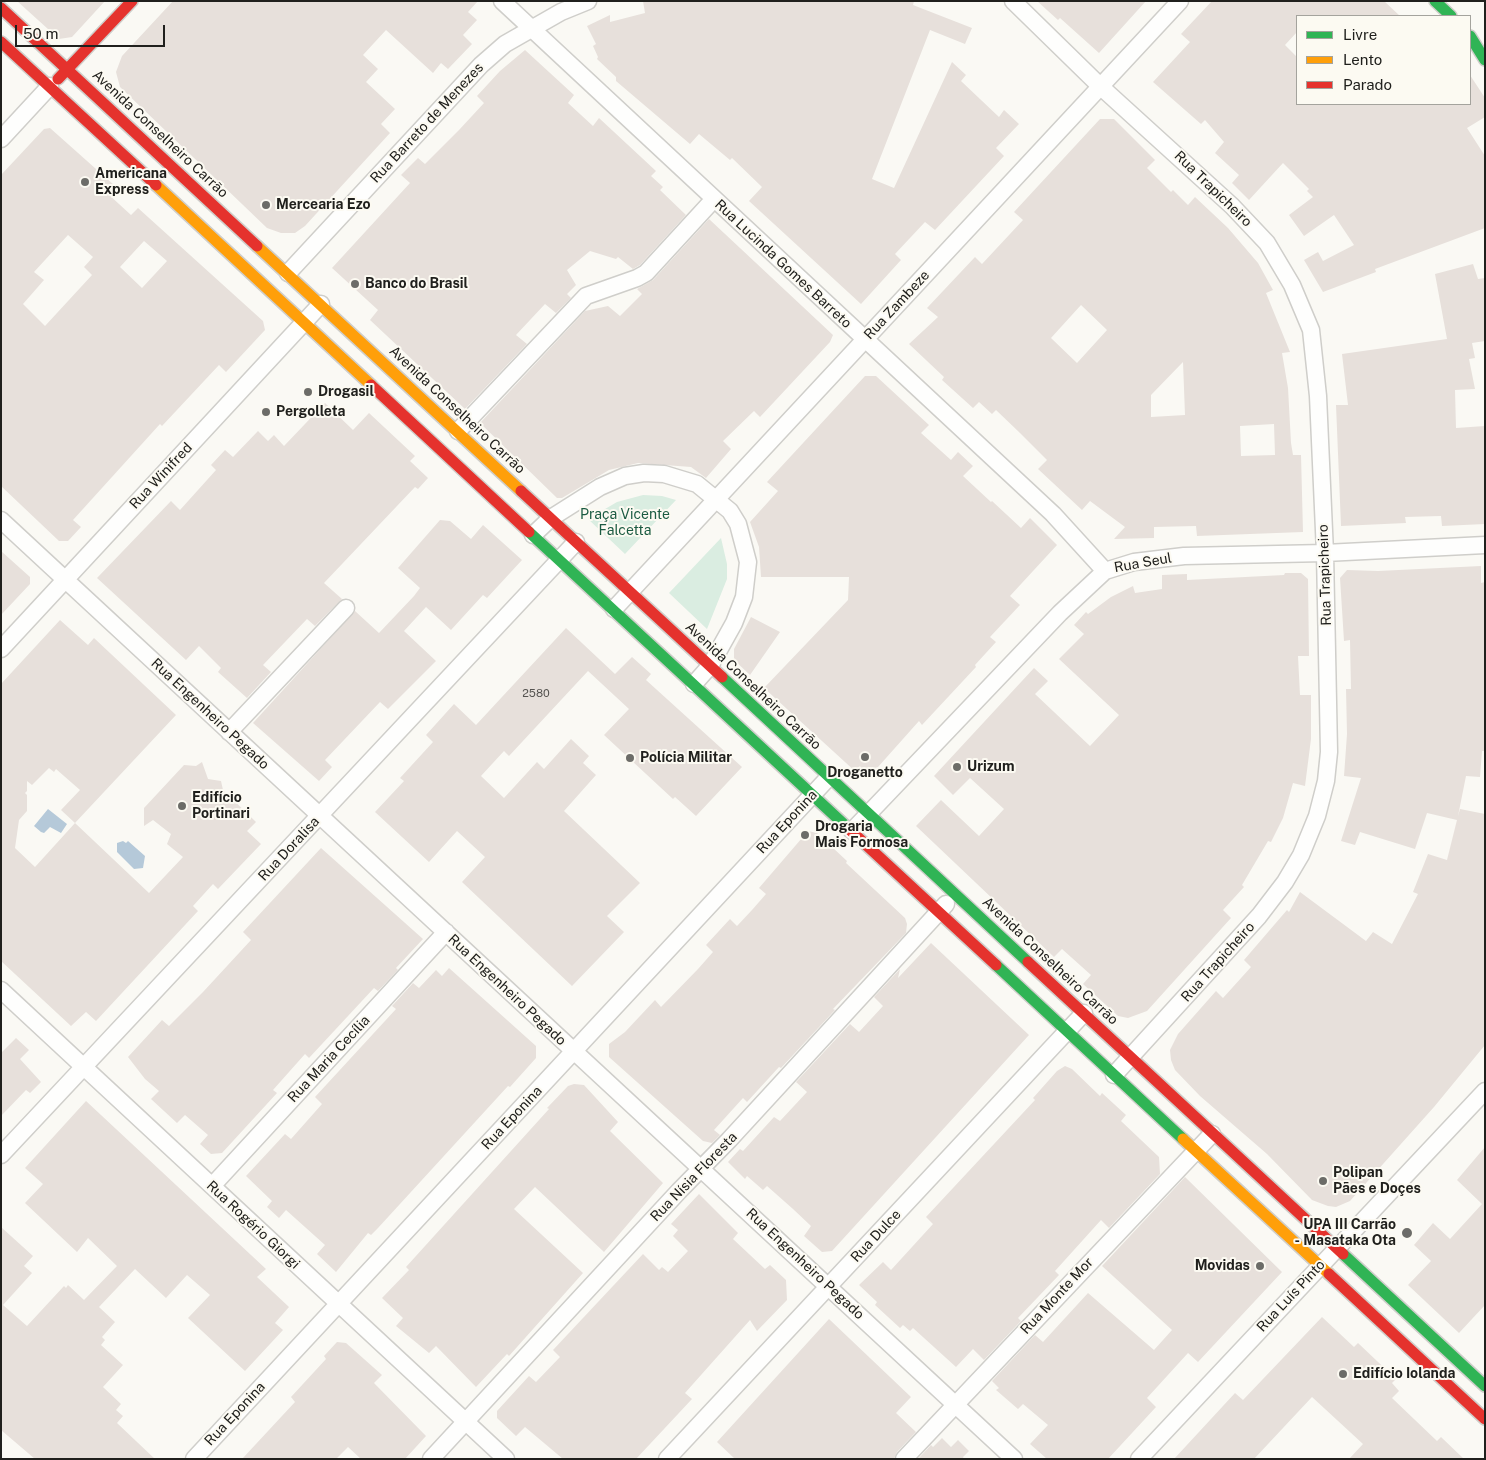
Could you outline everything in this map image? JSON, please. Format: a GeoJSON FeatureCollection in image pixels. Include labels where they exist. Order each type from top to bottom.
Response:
{"type":"FeatureCollection","features":[{"type":"Feature","properties":{"kind":"main road"},"geometry":{"type":"LineString","coordinates":[[50,86],[132,1]]}},
{"type":"Feature","properties":{"kind":"main road"},"geometry":{"type":"LineString","coordinates":[[1436,1],[1450,15]]}},
{"type":"Feature","properties":{"kind":"main road","name":"Avenida Conselheiro Carrão"},"geometry":{"type":"LineString","coordinates":[[1,8],[288,272],[576,542],[1131,1056],[1212,1134],[1485,1386]]}},
{"type":"Feature","properties":{"kind":"main road"},"geometry":{"type":"LineString","coordinates":[[1471,33],[1485,40]]}},
{"type":"Feature","properties":{"kind":"main road"},"geometry":{"type":"LineString","coordinates":[[1471,38],[1485,60]]}},
{"type":"Feature","properties":{"kind":"main road"},"geometry":{"type":"LineString","coordinates":[[1,42],[305,322],[1485,1419]]}},
{"type":"Feature","properties":{"kind":"street","name":"Rua Lucinda Gomes Barreto"},"geometry":{"type":"LineString","coordinates":[[502,1],[1053,514],[1105,571]]}},
{"type":"Feature","properties":{"kind":"street","name":"Rua Barreto de Menezes"},"geometry":{"type":"LineString","coordinates":[[288,272],[481,65],[505,44],[531,28],[588,1]]}},
{"type":"Feature","properties":{"kind":"street"},"geometry":{"type":"LineString","coordinates":[[1000,1],[1015,3]]}},
{"type":"Feature","properties":{"kind":"street","name":"Rua Zambeze"},"geometry":{"type":"LineString","coordinates":[[614,609],[1180,1]]}},
{"type":"Feature","properties":{"kind":"street","name":"Rua Trapicheiro"},"geometry":{"type":"LineString","coordinates":[[1015,3],[1100,86],[1232,206],[1267,244],[1292,285],[1311,330],[1318,396],[1325,553],[1329,752],[1326,781],[1316,816],[1293,868],[1260,916],[1114,1075]]}},
{"type":"Feature","properties":{"kind":"street"},"geometry":{"type":"LineString","coordinates":[[1,139],[50,86]]}},
{"type":"Feature","properties":{"kind":"street"},"geometry":{"type":"LineString","coordinates":[[458,431],[586,296],[646,273],[714,198]]}},
{"type":"Feature","properties":{"kind":"street","name":"Rua Winifred"},"geometry":{"type":"LineString","coordinates":[[1,649],[321,304]]}},
{"type":"Feature","properties":{"kind":"street"},"geometry":{"type":"LineString","coordinates":[[534,535],[551,518],[600,487],[624,476],[644,473],[680,477],[697,484],[730,512],[738,524],[748,562],[744,597],[734,623],[710,666],[694,684]]}},
{"type":"Feature","properties":{"kind":"street","name":"Rua Engenheiro Pegado"},"geometry":{"type":"LineString","coordinates":[[1,520],[1014,1459]]}},
{"type":"Feature","properties":{"kind":"street","name":"Rua Doralisa"},"geometry":{"type":"LineString","coordinates":[[1,1155],[576,542]]}},
{"type":"Feature","properties":{"kind":"street","name":"Rua Seul"},"geometry":{"type":"LineString","coordinates":[[852,831],[1060,613],[1105,571],[1134,562],[1184,556],[1325,553],[1485,545]]}},
{"type":"Feature","properties":{"kind":"street"},"geometry":{"type":"LineString","coordinates":[[229,732],[346,608]]}},
{"type":"Feature","properties":{"kind":"street","name":"Rua Eponina"},"geometry":{"type":"LineString","coordinates":[[194,1459],[829,777]]}},
{"type":"Feature","properties":{"kind":"street","name":"Rua Nísia Floresta"},"geometry":{"type":"LineString","coordinates":[[430,1459],[956,894]]}},
{"type":"Feature","properties":{"kind":"street","name":"Rua Maria Cecília"},"geometry":{"type":"LineString","coordinates":[[212,1186],[446,932]]}},
{"type":"Feature","properties":{"kind":"street","name":"Rua Rogério Giorgi"},"geometry":{"type":"LineString","coordinates":[[1,990],[506,1459]]}},
{"type":"Feature","properties":{"kind":"street","name":"Rua Dulce"},"geometry":{"type":"LineString","coordinates":[[667,1459],[1084,1013]]}},
{"type":"Feature","properties":{"kind":"street","name":"Rua Luís Pinto"},"geometry":{"type":"LineString","coordinates":[[1139,1459],[1485,1091]]}},
{"type":"Feature","properties":{"kind":"street","name":"Rua Monte Mor"},"geometry":{"type":"LineString","coordinates":[[904,1459],[1212,1134]]}},
{"type":"Feature","properties":{"kind":"green space","name":"Praça Vicente Falcetta"},"geometry":{"type":"Polygon","coordinates":[[[643,495],[662,496],[676,500],[625,554],[588,519],[617,502],[643,495]]]}},
{"type":"Feature","properties":{"kind":"green space","name":"Praça Vicente Falcetta"},"geometry":{"type":"Polygon","coordinates":[[[721,538],[727,564],[727,579],[707,629],[669,593],[721,538]]]}},
{"type":"Feature","properties":{"kind":"water"},"geometry":{"type":"Polygon","coordinates":[[[48,809],[67,824],[61,833],[50,827],[44,833],[34,826],[48,809]]]}},
{"type":"Feature","properties":{"kind":"water"},"geometry":{"type":"Polygon","coordinates":[[[123,841],[126,843],[128,841],[145,856],[143,868],[134,869],[117,852],[117,843],[123,841]]]}},
{"type":"Feature","properties":{"kind":"building"},"geometry":{"type":"Polygon","coordinates":[[[17,1],[105,1],[72,37],[59,39],[17,1]]]}},
{"type":"Feature","properties":{"kind":"building"},"geometry":{"type":"Polygon","coordinates":[[[173,1],[478,1],[468,12],[477,20],[463,35],[472,44],[448,69],[441,63],[433,73],[386,30],[363,55],[378,69],[366,82],[395,109],[381,124],[390,133],[305,226],[295,233],[281,233],[267,228],[120,87],[116,72],[122,56],[173,1]]]}},
{"type":"Feature","properties":{"kind":"building"},"geometry":{"type":"Polygon","coordinates":[[[643,1],[914,1],[913,5],[972,28],[965,44],[930,30],[872,179],[894,188],[952,62],[966,75],[961,81],[999,117],[1004,110],[1019,124],[996,148],[1004,156],[935,230],[925,222],[895,254],[901,260],[861,304],[749,201],[762,187],[732,158],[730,160],[699,134],[690,144],[616,81],[616,77],[597,59],[598,57],[593,46],[596,44],[587,26],[610,15],[610,22],[645,13],[643,1]]]}},
{"type":"Feature","properties":{"kind":"building"},"geometry":{"type":"Polygon","coordinates":[[[1037,1],[1146,1],[1099,53],[1060,18],[1058,20],[1037,1]]]}},
{"type":"Feature","properties":{"kind":"building"},"geometry":{"type":"Polygon","coordinates":[[[1212,1],[1384,1],[1399,15],[1296,15],[1296,33],[1285,45],[1296,56],[1296,105],[1471,105],[1471,77],[1485,98],[1485,117],[1467,128],[1485,156],[1485,228],[1375,269],[1376,272],[1323,292],[1304,260],[1318,252],[1323,261],[1354,245],[1334,215],[1304,236],[1289,215],[1313,197],[1307,191],[1309,189],[1283,163],[1249,200],[1232,183],[1239,175],[1215,153],[1224,142],[1205,120],[1201,124],[1153,82],[1190,42],[1181,34],[1212,1]]]}},
{"type":"Feature","properties":{"kind":"building"},"geometry":{"type":"Polygon","coordinates":[[[525,50],[574,95],[568,103],[593,126],[599,118],[656,171],[651,176],[663,187],[660,190],[686,215],[640,265],[633,269],[618,257],[616,259],[590,251],[567,270],[576,285],[567,294],[571,298],[556,313],[545,304],[516,335],[527,344],[465,409],[370,320],[378,310],[332,268],[410,183],[401,175],[418,158],[425,164],[459,130],[484,103],[477,96],[500,71],[525,50]]]}},
{"type":"Feature","properties":{"kind":"building"},"geometry":{"type":"Polygon","coordinates":[[[1100,119],[1114,119],[1155,160],[1147,168],[1171,192],[1173,190],[1188,205],[1195,197],[1228,228],[1258,263],[1273,290],[1266,293],[1290,352],[1282,353],[1288,388],[1293,455],[1301,455],[1303,532],[1197,536],[1196,526],[1154,527],[1154,538],[1114,539],[1125,527],[1090,501],[1082,510],[1038,469],[1047,460],[1020,433],[996,410],[992,414],[979,402],[973,408],[942,380],[944,377],[909,344],[938,317],[927,308],[975,257],[982,264],[1023,220],[1014,212],[1100,119]],[[1081,305],[1051,338],[1077,363],[1107,330],[1081,305]],[[1183,362],[1151,395],[1151,417],[1185,415],[1183,362]],[[1274,424],[1240,426],[1241,456],[1275,455],[1274,424]]]}},
{"type":"Feature","properties":{"kind":"building"},"geometry":{"type":"Polygon","coordinates":[[[50,128],[114,185],[107,193],[131,215],[138,208],[263,321],[265,330],[226,372],[219,365],[162,426],[160,424],[73,520],[81,527],[68,541],[59,541],[1,486],[1,175],[44,129],[50,128]],[[68,235],[34,272],[44,280],[23,304],[45,326],[92,275],[84,267],[93,257],[68,235]],[[144,241],[120,267],[142,288],[167,261],[144,241]]]}},
{"type":"Feature","properties":{"kind":"building"},"geometry":{"type":"Polygon","coordinates":[[[709,219],[833,335],[830,342],[760,417],[754,411],[723,441],[731,449],[706,478],[691,467],[638,463],[609,470],[562,498],[557,498],[480,423],[585,311],[608,306],[620,316],[642,294],[637,289],[653,280],[709,219]]]}},
{"type":"Feature","properties":{"kind":"building"},"geometry":{"type":"Polygon","coordinates":[[[1473,264],[1478,279],[1485,278],[1485,341],[1472,343],[1475,358],[1469,359],[1475,389],[1455,390],[1456,428],[1485,426],[1485,524],[1442,526],[1441,516],[1405,517],[1406,523],[1341,526],[1336,405],[1348,405],[1342,354],[1447,339],[1435,274],[1473,264]]]}},
{"type":"Feature","properties":{"kind":"building"},"geometry":{"type":"Polygon","coordinates":[[[865,376],[876,376],[929,425],[921,433],[951,460],[958,452],[973,466],[963,476],[991,502],[1021,528],[1030,518],[1057,545],[1010,596],[1020,605],[990,637],[996,642],[975,665],[976,667],[922,725],[919,721],[878,767],[857,773],[764,688],[848,600],[849,577],[761,577],[759,547],[750,522],[778,491],[767,482],[865,376]]]}},
{"type":"Feature","properties":{"kind":"building"},"geometry":{"type":"Polygon","coordinates":[[[325,403],[353,430],[369,413],[415,456],[410,461],[428,478],[418,489],[415,487],[324,583],[342,599],[315,626],[307,619],[263,665],[271,672],[247,698],[218,672],[221,668],[199,646],[186,660],[97,578],[171,501],[180,510],[216,470],[211,465],[225,450],[233,457],[258,431],[268,441],[274,435],[284,446],[325,403]]]}},
{"type":"Feature","properties":{"kind":"building"},"geometry":{"type":"Polygon","coordinates":[[[440,520],[450,521],[471,539],[483,525],[522,560],[487,598],[483,595],[451,630],[426,607],[404,631],[436,661],[388,709],[380,702],[325,760],[332,767],[319,781],[253,723],[355,611],[379,633],[414,596],[420,588],[398,568],[440,520]]]}},
{"type":"Feature","properties":{"kind":"building"},"geometry":{"type":"Polygon","coordinates":[[[1,551],[30,577],[30,584],[1,615],[1,551]]]}},
{"type":"Feature","properties":{"kind":"building"},"geometry":{"type":"Polygon","coordinates":[[[1481,566],[1481,583],[1485,582],[1485,751],[1482,751],[1480,777],[1466,776],[1458,816],[1460,809],[1485,814],[1485,1045],[1434,1107],[1350,1201],[1336,1207],[1328,1206],[1312,1200],[1267,1154],[1200,1096],[1175,1070],[1170,1050],[1178,1034],[1216,991],[1223,998],[1251,967],[1244,960],[1287,910],[1289,912],[1300,892],[1366,941],[1373,932],[1392,944],[1418,894],[1413,892],[1428,854],[1447,860],[1457,820],[1427,813],[1415,849],[1360,832],[1355,845],[1341,841],[1361,778],[1344,776],[1347,734],[1346,689],[1351,689],[1350,640],[1344,641],[1340,578],[1347,570],[1378,571],[1481,566]]]}},
{"type":"Feature","properties":{"kind":"building"},"geometry":{"type":"Polygon","coordinates":[[[1285,573],[1301,573],[1308,579],[1309,656],[1298,656],[1300,695],[1311,695],[1311,739],[1305,786],[1293,783],[1283,818],[1271,842],[1268,841],[1242,885],[1244,887],[1223,910],[1231,918],[1147,1011],[1128,1018],[1118,1016],[1083,984],[1091,975],[1062,949],[1054,957],[916,826],[941,800],[979,836],[1004,809],[970,778],[953,795],[934,776],[1034,668],[1048,681],[1035,694],[1090,746],[1119,715],[1059,659],[1084,634],[1074,625],[1086,612],[1088,614],[1111,597],[1133,586],[1135,593],[1162,589],[1162,575],[1187,574],[1187,580],[1284,575],[1285,573]]]}},
{"type":"Feature","properties":{"kind":"building"},"geometry":{"type":"Polygon","coordinates":[[[751,617],[780,632],[750,675],[734,660],[734,649],[751,617]]]}},
{"type":"Feature","properties":{"kind":"building"},"geometry":{"type":"Polygon","coordinates":[[[60,620],[88,645],[94,638],[176,715],[75,823],[149,893],[183,857],[167,844],[171,834],[153,820],[144,826],[144,808],[184,765],[196,766],[202,762],[208,779],[221,781],[223,790],[256,822],[247,831],[261,844],[218,889],[213,884],[193,906],[198,911],[96,1021],[86,1012],[71,1026],[1,961],[1,684],[60,620]],[[49,768],[32,785],[27,781],[27,791],[25,793],[27,795],[27,811],[19,820],[15,848],[35,867],[75,823],[61,810],[80,790],[56,769],[54,772],[49,768]]]}},
{"type":"Feature","properties":{"kind":"building"},"geometry":{"type":"Polygon","coordinates":[[[566,628],[615,674],[632,657],[651,674],[646,680],[742,767],[696,816],[675,797],[673,799],[604,735],[629,709],[588,671],[509,756],[504,751],[481,776],[504,798],[537,762],[544,769],[571,739],[589,756],[583,763],[596,775],[564,811],[640,883],[607,916],[624,932],[572,986],[462,882],[485,857],[457,831],[429,862],[375,812],[404,781],[400,778],[433,742],[426,735],[454,704],[476,725],[566,628]]]}},
{"type":"Feature","properties":{"kind":"building"},"geometry":{"type":"Polygon","coordinates":[[[808,831],[817,833],[905,918],[907,924],[906,933],[833,1009],[835,1010],[781,1068],[779,1067],[747,1102],[743,1098],[714,1130],[720,1135],[712,1143],[703,1141],[609,1057],[609,1044],[625,1032],[655,1000],[661,1007],[698,969],[713,952],[706,945],[730,919],[737,926],[752,910],[766,894],[759,888],[808,831]]]}},
{"type":"Feature","properties":{"kind":"building"},"geometry":{"type":"Polygon","coordinates":[[[321,848],[423,939],[378,991],[374,988],[309,1058],[305,1054],[273,1090],[277,1093],[222,1153],[211,1154],[200,1144],[208,1135],[185,1115],[177,1123],[151,1099],[159,1091],[145,1079],[128,1057],[162,1020],[169,1026],[203,992],[251,940],[243,932],[321,848]]]}},
{"type":"Feature","properties":{"kind":"building"},"geometry":{"type":"Polygon","coordinates":[[[931,943],[1029,1035],[832,1251],[822,1252],[804,1236],[811,1226],[767,1186],[763,1190],[747,1176],[745,1179],[728,1162],[740,1149],[743,1151],[774,1117],[780,1121],[807,1092],[796,1082],[850,1024],[859,1032],[883,1006],[874,997],[900,969],[898,978],[931,943]]]}},
{"type":"Feature","properties":{"kind":"building"},"geometry":{"type":"Polygon","coordinates":[[[449,968],[536,1046],[536,1058],[378,1228],[371,1235],[368,1233],[336,1272],[317,1254],[325,1245],[286,1210],[279,1218],[267,1207],[272,1201],[246,1176],[285,1134],[291,1139],[322,1104],[315,1097],[396,1009],[392,1006],[413,983],[419,988],[436,970],[442,976],[449,968]]]}},
{"type":"Feature","properties":{"kind":"building"},"geometry":{"type":"Polygon","coordinates":[[[16,1038],[29,1050],[20,1059],[41,1082],[30,1093],[26,1090],[1,1116],[1,1053],[16,1038]]]}},
{"type":"Feature","properties":{"kind":"building"},"geometry":{"type":"Polygon","coordinates":[[[1065,1066],[1072,1069],[1100,1096],[1102,1093],[1126,1115],[1121,1121],[1159,1157],[1160,1174],[1109,1228],[1101,1220],[1055,1271],[1059,1275],[1018,1318],[1021,1321],[984,1360],[973,1349],[956,1367],[913,1328],[910,1331],[903,1325],[900,1328],[875,1305],[877,1302],[859,1285],[883,1262],[891,1270],[933,1224],[926,1217],[1035,1100],[1033,1098],[1057,1071],[1065,1066]]]}},
{"type":"Feature","properties":{"kind":"building"},"geometry":{"type":"Polygon","coordinates":[[[574,1084],[584,1085],[618,1122],[610,1131],[663,1183],[604,1252],[535,1187],[514,1209],[583,1273],[509,1356],[507,1354],[476,1387],[436,1346],[429,1353],[396,1326],[403,1318],[382,1298],[409,1270],[406,1267],[549,1109],[547,1108],[568,1086],[574,1084]]]}},
{"type":"Feature","properties":{"kind":"building"},"geometry":{"type":"Polygon","coordinates":[[[86,1101],[266,1269],[257,1277],[289,1307],[275,1323],[283,1330],[245,1371],[188,1318],[210,1295],[187,1275],[166,1298],[135,1269],[99,1307],[115,1322],[102,1337],[105,1340],[101,1345],[123,1365],[103,1387],[121,1404],[116,1410],[123,1416],[117,1423],[155,1459],[35,1459],[1,1430],[1,1227],[33,1256],[24,1266],[32,1273],[3,1305],[27,1326],[64,1286],[66,1288],[68,1285],[84,1300],[117,1266],[88,1238],[77,1252],[25,1203],[43,1184],[25,1168],[86,1101]]]}},
{"type":"Feature","properties":{"kind":"building"},"geometry":{"type":"Polygon","coordinates":[[[1485,1147],[1485,1305],[1459,1333],[1408,1285],[1431,1261],[1414,1245],[1433,1223],[1450,1239],[1482,1204],[1457,1180],[1485,1147]]]}},
{"type":"Feature","properties":{"kind":"building"},"geometry":{"type":"Polygon","coordinates":[[[1185,1177],[1282,1272],[1198,1362],[1188,1353],[1147,1398],[1156,1407],[1108,1459],[1047,1459],[1030,1444],[1048,1425],[1023,1404],[1018,1409],[996,1390],[999,1388],[992,1381],[1035,1335],[1043,1342],[1088,1293],[1154,1350],[1172,1330],[1102,1266],[1185,1177]]]}},
{"type":"Feature","properties":{"kind":"building"},"geometry":{"type":"Polygon","coordinates":[[[699,1194],[738,1233],[733,1239],[765,1269],[770,1265],[786,1280],[787,1300],[757,1331],[750,1320],[685,1393],[692,1399],[636,1459],[563,1459],[525,1427],[516,1436],[497,1418],[497,1411],[529,1376],[536,1382],[560,1357],[553,1350],[643,1254],[659,1270],[662,1267],[668,1272],[688,1251],[673,1236],[678,1230],[671,1224],[699,1194]]]}},
{"type":"Feature","properties":{"kind":"building"},"geometry":{"type":"Polygon","coordinates":[[[1322,1317],[1354,1347],[1358,1343],[1396,1379],[1392,1383],[1399,1391],[1392,1398],[1437,1441],[1441,1437],[1464,1459],[1349,1459],[1363,1444],[1312,1397],[1254,1459],[1174,1459],[1235,1393],[1243,1400],[1322,1317]]]}},
{"type":"Feature","properties":{"kind":"building"},"geometry":{"type":"Polygon","coordinates":[[[829,1319],[911,1397],[896,1413],[916,1432],[897,1452],[894,1459],[735,1459],[717,1442],[829,1319]]]}},
{"type":"Feature","properties":{"kind":"building"},"geometry":{"type":"Polygon","coordinates":[[[337,1342],[346,1343],[382,1375],[374,1383],[426,1436],[405,1459],[361,1459],[348,1447],[336,1459],[242,1459],[295,1402],[291,1397],[326,1359],[324,1356],[337,1342]]]}},
{"type":"Feature","properties":{"kind":"building"},"geometry":{"type":"Polygon","coordinates":[[[942,1438],[951,1447],[958,1440],[969,1451],[963,1457],[964,1459],[918,1459],[931,1445],[933,1447],[942,1438]]]}},
{"type":"Feature","properties":{"kind":"traffic: fast"},"geometry":{"type":"LineString","coordinates":[[1435,1],[1450,15]]}},
{"type":"Feature","properties":{"kind":"traffic: fast"},"geometry":{"type":"LineString","coordinates":[[1471,38],[1485,60]]}},
{"type":"Feature","properties":{"kind":"traffic: fast"},"geometry":{"type":"LineString","coordinates":[[529,532],[849,829]]}},
{"type":"Feature","properties":{"kind":"traffic: fast"},"geometry":{"type":"LineString","coordinates":[[722,677],[1028,962]]}},
{"type":"Feature","properties":{"kind":"traffic: fast"},"geometry":{"type":"LineString","coordinates":[[996,965],[1183,1139]]}},
{"type":"Feature","properties":{"kind":"traffic: fast"},"geometry":{"type":"LineString","coordinates":[[1343,1254],[1485,1386]]}},
{"type":"Feature","properties":{"kind":"traffic: slow"},"geometry":{"type":"LineString","coordinates":[[156,185],[371,385]]}},
{"type":"Feature","properties":{"kind":"traffic: slow"},"geometry":{"type":"LineString","coordinates":[[257,246],[521,491]]}},
{"type":"Feature","properties":{"kind":"traffic: slow"},"geometry":{"type":"LineString","coordinates":[[1183,1139],[1329,1274]]}},
{"type":"Feature","properties":{"kind":"traffic: jam"},"geometry":{"type":"LineString","coordinates":[[58,79],[132,1]]}},
{"type":"Feature","properties":{"kind":"traffic: jam"},"geometry":{"type":"LineString","coordinates":[[1,8],[257,246]]}},
{"type":"Feature","properties":{"kind":"traffic: jam"},"geometry":{"type":"LineString","coordinates":[[1,42],[156,185]]}},
{"type":"Feature","properties":{"kind":"traffic: jam"},"geometry":{"type":"LineString","coordinates":[[371,385],[529,532]]}},
{"type":"Feature","properties":{"kind":"traffic: jam"},"geometry":{"type":"LineString","coordinates":[[521,491],[722,677]]}},
{"type":"Feature","properties":{"kind":"traffic: jam"},"geometry":{"type":"LineString","coordinates":[[849,829],[996,965]]}},
{"type":"Feature","properties":{"kind":"traffic: jam"},"geometry":{"type":"LineString","coordinates":[[1028,962],[1343,1254]]}},
{"type":"Feature","properties":{"kind":"traffic: jam"},"geometry":{"type":"LineString","coordinates":[[1329,1274],[1485,1419]]}},
{"type":"Feature","properties":{"kind":"place","name":"Americana Express"},"geometry":{"type":"Point","coordinates":[85,182]}},
{"type":"Feature","properties":{"kind":"place","name":"Mercearia Ezo"},"geometry":{"type":"Point","coordinates":[266,205]}},
{"type":"Feature","properties":{"kind":"place","name":"Banco do Brasil"},"geometry":{"type":"Point","coordinates":[355,284]}},
{"type":"Feature","properties":{"kind":"place","name":"Drogasil"},"geometry":{"type":"Point","coordinates":[308,392]}},
{"type":"Feature","properties":{"kind":"place","name":"Pergolleta"},"geometry":{"type":"Point","coordinates":[266,412]}},
{"type":"Feature","properties":{"kind":"place","name":"Droganetto"},"geometry":{"type":"Point","coordinates":[865,757]}},
{"type":"Feature","properties":{"kind":"place","name":"Polícia Militar"},"geometry":{"type":"Point","coordinates":[630,758]}},
{"type":"Feature","properties":{"kind":"place","name":"Urizum"},"geometry":{"type":"Point","coordinates":[957,767]}},
{"type":"Feature","properties":{"kind":"place","name":"Edifício Portinari"},"geometry":{"type":"Point","coordinates":[182,806]}},
{"type":"Feature","properties":{"kind":"place","name":"Drogaria Mais Formosa"},"geometry":{"type":"Point","coordinates":[805,835]}},
{"type":"Feature","properties":{"kind":"place","name":"Polipan Pães e Doçes"},"geometry":{"type":"Point","coordinates":[1323,1181]}},
{"type":"Feature","properties":{"kind":"place","name":"UPA III Carrão - Masataka Ota"},"geometry":{"type":"Point","coordinates":[1407,1233]}},
{"type":"Feature","properties":{"kind":"place","name":"Movidas"},"geometry":{"type":"Point","coordinates":[1260,1266]}},
{"type":"Feature","properties":{"kind":"place","name":"Edifício Iolanda"},"geometry":{"type":"Point","coordinates":[1343,1374]}}]}
